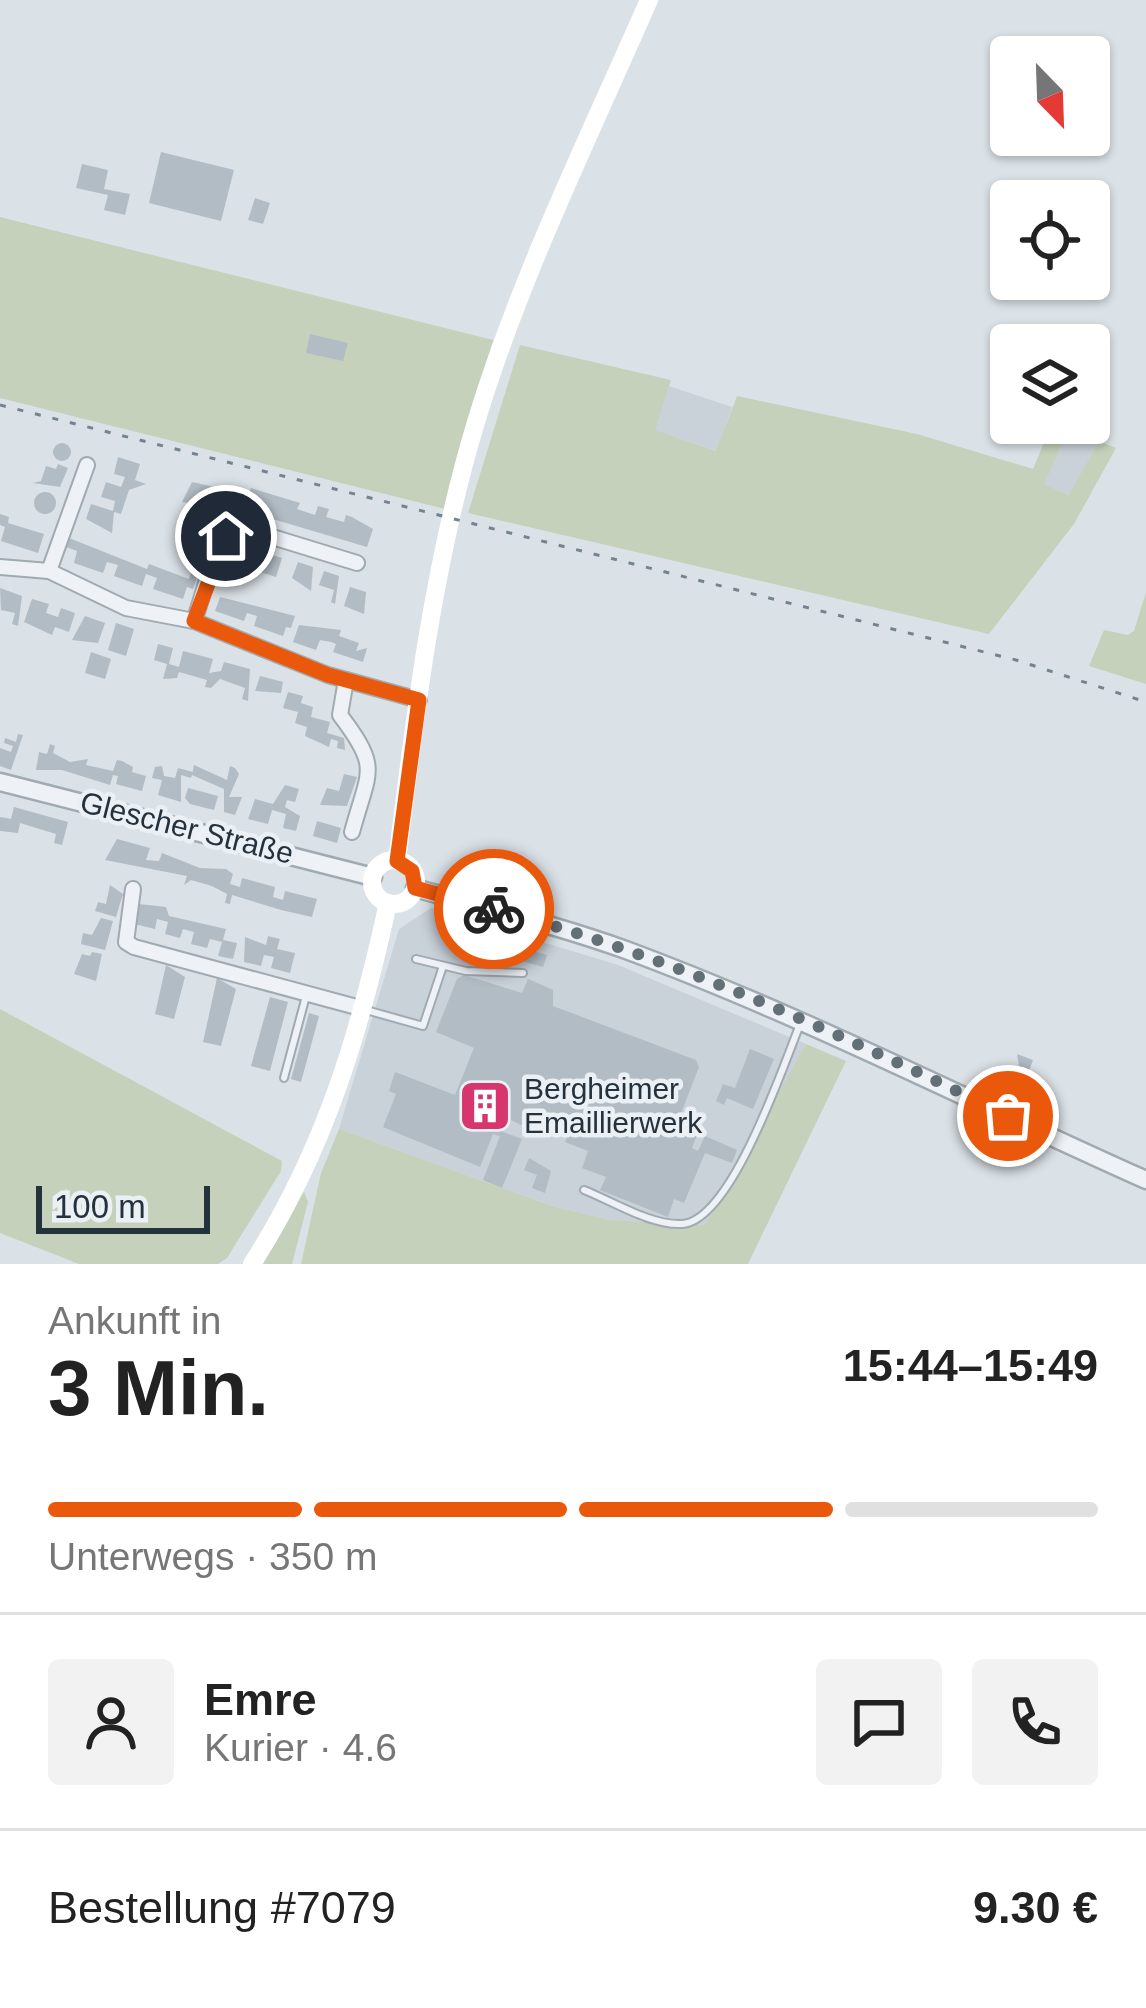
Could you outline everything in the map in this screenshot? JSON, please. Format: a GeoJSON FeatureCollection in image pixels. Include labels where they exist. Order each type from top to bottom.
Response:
{"type":"FeatureCollection","features":[{"type":"Feature","properties":{"kind":"main road"},"geometry":{"type":"LineString","coordinates":[[397,861],[450,518],[477,420],[541,248],[649,0]]}},
{"type":"Feature","properties":{"kind":"main road"},"geometry":{"type":"LineString","coordinates":[[397,861],[412,871],[415,888],[404,902],[388,903],[377,896],[373,877],[381,865],[397,861]]}},
{"type":"Feature","properties":{"kind":"main road"},"geometry":{"type":"LineString","coordinates":[[251,1264],[318,1146],[364,1010],[388,903]]}},
{"type":"Feature","properties":{"kind":"street"},"geometry":{"type":"LineString","coordinates":[[49,571],[88,465]]}},
{"type":"Feature","properties":{"kind":"street"},"geometry":{"type":"LineString","coordinates":[[194,621],[218,550],[226,536],[243,528],[357,563]]}},
{"type":"Feature","properties":{"kind":"street"},"geometry":{"type":"LineString","coordinates":[[0,567],[49,571],[126,608],[194,621],[346,680],[419,700]]}},
{"type":"Feature","properties":{"kind":"street"},"geometry":{"type":"LineString","coordinates":[[346,680],[340,715],[367,748],[371,763],[352,832]]}},
{"type":"Feature","properties":{"kind":"street","name":"Glescher Straße"},"geometry":{"type":"LineString","coordinates":[[0,782],[373,877]]}},
{"type":"Feature","properties":{"kind":"street"},"geometry":{"type":"LineString","coordinates":[[415,888],[624,950],[855,1046],[1146,1180]]}},
{"type":"Feature","properties":{"kind":"street"},"geometry":{"type":"LineString","coordinates":[[134,890],[126,942],[364,1010]]}},
{"type":"Feature","properties":{"kind":"lane"},"geometry":{"type":"LineString","coordinates":[[416,958],[443,966],[523,973]]}},
{"type":"Feature","properties":{"kind":"lane"},"geometry":{"type":"LineString","coordinates":[[364,1010],[423,1026],[443,966]]}},
{"type":"Feature","properties":{"kind":"lane"},"geometry":{"type":"LineString","coordinates":[[284,1078],[306,996]]}},
{"type":"Feature","properties":{"kind":"lane"},"geometry":{"type":"LineString","coordinates":[[584,1190],[665,1222],[684,1225],[704,1217],[720,1200],[746,1150],[800,1023]]}},
{"type":"Feature","properties":{"kind":"shaded area"},"geometry":{"type":"Polygon","coordinates":[[[669,386],[732,407],[717,451],[654,430],[669,386]]]}},
{"type":"Feature","properties":{"kind":"shaded area"},"geometry":{"type":"Polygon","coordinates":[[[1062,444],[1097,444],[1070,495],[1043,484],[1062,444]]]}},
{"type":"Feature","properties":{"kind":"shaded area"},"geometry":{"type":"Polygon","coordinates":[[[431,908],[618,965],[806,1044],[717,1218],[705,1225],[610,1220],[552,1206],[339,1129],[399,929],[431,908]]]}},
{"type":"Feature","properties":{"kind":"green space"},"geometry":{"type":"Polygon","coordinates":[[[0,217],[493,340],[445,509],[0,398],[0,217]]]}},
{"type":"Feature","properties":{"kind":"green space"},"geometry":{"type":"Polygon","coordinates":[[[520,345],[671,380],[655,430],[716,451],[737,396],[917,434],[1033,469],[1043,444],[1062,444],[1044,484],[1069,495],[1097,444],[1116,448],[1074,524],[989,634],[468,513],[520,345]]]}},
{"type":"Feature","properties":{"kind":"green space"},"geometry":{"type":"Polygon","coordinates":[[[1146,592],[1146,684],[1089,666],[1104,630],[1128,635],[1134,631],[1146,592]]]}},
{"type":"Feature","properties":{"kind":"green space"},"geometry":{"type":"Polygon","coordinates":[[[0,1009],[282,1161],[281,1171],[227,1258],[218,1264],[79,1264],[0,1233],[0,1009]]]}},
{"type":"Feature","properties":{"kind":"green space"},"geometry":{"type":"Polygon","coordinates":[[[806,1044],[846,1061],[748,1264],[301,1264],[321,1173],[339,1129],[552,1206],[610,1220],[705,1225],[806,1044]]]}},
{"type":"Feature","properties":{"kind":"green space"},"geometry":{"type":"Polygon","coordinates":[[[304,1192],[308,1202],[292,1264],[257,1264],[304,1192]]]}},
{"type":"Feature","properties":{"kind":"building"},"geometry":{"type":"Polygon","coordinates":[[[161,152],[234,170],[221,221],[149,203],[161,152]]]}},
{"type":"Feature","properties":{"kind":"building"},"geometry":{"type":"Polygon","coordinates":[[[82,164],[108,170],[104,189],[130,194],[125,215],[104,210],[108,195],[76,188],[82,164]]]}},
{"type":"Feature","properties":{"kind":"building"},"geometry":{"type":"Polygon","coordinates":[[[255,198],[270,203],[263,224],[248,220],[255,198]]]}},
{"type":"Feature","properties":{"kind":"building"},"geometry":{"type":"Polygon","coordinates":[[[310,334],[348,343],[343,361],[306,353],[310,334]]]}},
{"type":"Feature","properties":{"kind":"building"},"geometry":{"type":"Polygon","coordinates":[[[62,443],[71,452],[62,461],[53,452],[62,443]]]}},
{"type":"Feature","properties":{"kind":"building"},"geometry":{"type":"Polygon","coordinates":[[[118,457],[140,464],[135,480],[146,484],[129,490],[121,514],[114,512],[112,533],[86,519],[91,504],[113,511],[115,501],[101,497],[106,482],[121,487],[125,477],[114,474],[118,457]]]}},
{"type":"Feature","properties":{"kind":"building"},"geometry":{"type":"Polygon","coordinates":[[[58,464],[68,468],[60,487],[33,483],[41,481],[46,466],[56,469],[58,464]]]}},
{"type":"Feature","properties":{"kind":"building"},"geometry":{"type":"Polygon","coordinates":[[[192,482],[223,489],[220,499],[211,496],[209,505],[182,502],[192,482]]]}},
{"type":"Feature","properties":{"kind":"building"},"geometry":{"type":"Polygon","coordinates":[[[251,488],[300,503],[297,509],[315,515],[318,506],[329,509],[326,517],[344,522],[346,515],[352,517],[373,529],[367,547],[225,505],[230,490],[248,496],[251,488]]]}},
{"type":"Feature","properties":{"kind":"building"},"geometry":{"type":"Polygon","coordinates":[[[45,492],[56,503],[45,514],[34,503],[45,492]]]}},
{"type":"Feature","properties":{"kind":"building"},"geometry":{"type":"Polygon","coordinates":[[[189,509],[210,516],[205,531],[182,529],[189,509]]]}},
{"type":"Feature","properties":{"kind":"building"},"geometry":{"type":"Polygon","coordinates":[[[0,514],[9,517],[8,523],[44,534],[38,553],[1,541],[5,527],[0,525],[0,514]]]}},
{"type":"Feature","properties":{"kind":"building"},"geometry":{"type":"Polygon","coordinates":[[[190,537],[200,547],[190,557],[180,547],[190,537]]]}},
{"type":"Feature","properties":{"kind":"building"},"geometry":{"type":"Polygon","coordinates":[[[69,538],[147,569],[149,564],[189,579],[191,573],[198,575],[183,599],[153,589],[157,578],[146,574],[142,586],[114,576],[118,565],[107,562],[103,573],[74,563],[77,551],[66,547],[69,538]]]}},
{"type":"Feature","properties":{"kind":"building"},"geometry":{"type":"Polygon","coordinates":[[[238,546],[253,551],[250,575],[232,564],[238,546]]]}},
{"type":"Feature","properties":{"kind":"building"},"geometry":{"type":"Polygon","coordinates":[[[266,553],[282,558],[276,577],[260,572],[266,553]]]}},
{"type":"Feature","properties":{"kind":"building"},"geometry":{"type":"Polygon","coordinates":[[[298,562],[313,567],[311,591],[292,578],[298,562]]]}},
{"type":"Feature","properties":{"kind":"building"},"geometry":{"type":"Polygon","coordinates":[[[324,571],[339,576],[335,604],[331,602],[334,590],[319,585],[324,571]]]}},
{"type":"Feature","properties":{"kind":"building"},"geometry":{"type":"Polygon","coordinates":[[[350,587],[366,592],[364,614],[344,606],[350,587]]]}},
{"type":"Feature","properties":{"kind":"building"},"geometry":{"type":"Polygon","coordinates":[[[0,588],[22,596],[18,626],[12,624],[15,613],[1,610],[0,588]]]}},
{"type":"Feature","properties":{"kind":"building"},"geometry":{"type":"Polygon","coordinates":[[[220,597],[295,616],[291,628],[286,627],[283,636],[254,626],[257,616],[247,613],[244,621],[215,611],[220,597]]]}},
{"type":"Feature","properties":{"kind":"building"},"geometry":{"type":"Polygon","coordinates":[[[32,599],[49,604],[46,613],[58,617],[61,608],[75,613],[69,632],[55,627],[52,635],[24,622],[32,599]]]}},
{"type":"Feature","properties":{"kind":"building"},"geometry":{"type":"Polygon","coordinates":[[[85,616],[105,623],[98,643],[72,640],[85,616]]]}},
{"type":"Feature","properties":{"kind":"building"},"geometry":{"type":"Polygon","coordinates":[[[116,623],[134,629],[126,656],[108,650],[116,623]]]}},
{"type":"Feature","properties":{"kind":"building"},"geometry":{"type":"Polygon","coordinates":[[[299,625],[341,630],[339,636],[359,643],[356,651],[367,648],[363,662],[333,652],[336,644],[331,642],[320,640],[316,650],[293,642],[299,625]]]}},
{"type":"Feature","properties":{"kind":"building"},"geometry":{"type":"Polygon","coordinates":[[[158,644],[173,648],[169,664],[179,667],[183,651],[213,659],[209,673],[221,671],[224,662],[250,669],[248,701],[242,699],[245,688],[220,679],[211,688],[205,687],[207,680],[179,672],[177,678],[163,679],[167,664],[154,660],[158,644]]]}},
{"type":"Feature","properties":{"kind":"building"},"geometry":{"type":"Polygon","coordinates":[[[91,652],[111,659],[105,679],[85,673],[91,652]]]}},
{"type":"Feature","properties":{"kind":"building"},"geometry":{"type":"Polygon","coordinates":[[[260,676],[283,682],[281,693],[255,691],[260,676]]]}},
{"type":"Feature","properties":{"kind":"building"},"geometry":{"type":"Polygon","coordinates":[[[288,692],[303,696],[301,703],[313,707],[311,717],[330,722],[327,733],[344,738],[345,750],[337,748],[338,741],[331,739],[329,747],[305,736],[307,727],[295,723],[298,712],[283,708],[288,692]]]}},
{"type":"Feature","properties":{"kind":"building"},"geometry":{"type":"Polygon","coordinates":[[[18,734],[23,735],[11,770],[0,766],[0,748],[11,752],[13,746],[4,743],[5,738],[16,742],[18,734]]]}},
{"type":"Feature","properties":{"kind":"building"},"geometry":{"type":"Polygon","coordinates":[[[50,744],[55,746],[53,753],[70,762],[88,759],[86,765],[113,771],[117,760],[122,761],[133,767],[132,772],[146,776],[142,791],[116,784],[118,776],[113,775],[110,785],[62,770],[36,770],[39,752],[47,754],[50,744]]]}},
{"type":"Feature","properties":{"kind":"building"},"geometry":{"type":"Polygon","coordinates":[[[194,765],[227,780],[230,766],[235,768],[239,774],[229,797],[242,797],[235,815],[224,812],[224,789],[192,775],[194,765]]]}},
{"type":"Feature","properties":{"kind":"building"},"geometry":{"type":"Polygon","coordinates":[[[162,766],[164,776],[175,778],[178,768],[193,772],[191,778],[181,775],[181,802],[158,795],[162,780],[152,778],[155,767],[162,766]]]}},
{"type":"Feature","properties":{"kind":"building"},"geometry":{"type":"Polygon","coordinates":[[[344,774],[357,777],[347,806],[320,805],[327,788],[339,791],[344,774]]]}},
{"type":"Feature","properties":{"kind":"building"},"geometry":{"type":"Polygon","coordinates":[[[285,785],[299,789],[295,802],[287,800],[285,807],[300,816],[296,831],[283,828],[286,814],[272,810],[268,824],[248,819],[255,799],[273,804],[285,785]]]}},
{"type":"Feature","properties":{"kind":"building"},"geometry":{"type":"Polygon","coordinates":[[[188,788],[218,796],[214,810],[190,804],[185,798],[188,788]]]}},
{"type":"Feature","properties":{"kind":"building"},"geometry":{"type":"Polygon","coordinates":[[[14,807],[68,822],[62,845],[54,843],[56,834],[20,823],[18,833],[0,831],[0,817],[11,819],[14,807]]]}},
{"type":"Feature","properties":{"kind":"building"},"geometry":{"type":"Polygon","coordinates":[[[317,821],[341,828],[337,843],[313,836],[317,821]]]}},
{"type":"Feature","properties":{"kind":"building"},"geometry":{"type":"Polygon","coordinates":[[[117,839],[150,848],[146,860],[159,861],[162,853],[200,868],[226,869],[233,874],[230,884],[240,887],[242,878],[275,887],[273,897],[283,900],[285,891],[317,899],[312,917],[232,895],[230,904],[225,903],[227,894],[212,886],[191,880],[184,885],[187,876],[105,860],[117,839]]]}},
{"type":"Feature","properties":{"kind":"building"},"geometry":{"type":"Polygon","coordinates":[[[110,885],[123,894],[116,917],[95,911],[98,902],[106,904],[110,885]]]}},
{"type":"Feature","properties":{"kind":"building"},"geometry":{"type":"Polygon","coordinates":[[[139,904],[166,907],[169,916],[226,929],[223,940],[237,943],[233,959],[218,956],[222,942],[210,939],[207,948],[191,944],[194,932],[183,929],[180,938],[165,934],[168,922],[157,919],[155,929],[134,924],[139,904]]]}},
{"type":"Feature","properties":{"kind":"building"},"geometry":{"type":"Polygon","coordinates":[[[101,918],[113,921],[105,950],[81,944],[83,933],[92,935],[101,918]]]}},
{"type":"Feature","properties":{"kind":"building"},"geometry":{"type":"Polygon","coordinates":[[[268,936],[280,939],[277,949],[295,953],[290,973],[271,968],[274,957],[264,955],[261,966],[244,962],[245,937],[266,945],[268,936]]]}},
{"type":"Feature","properties":{"kind":"building"},"geometry":{"type":"Polygon","coordinates":[[[479,937],[547,955],[543,967],[476,948],[479,937]]]}},
{"type":"Feature","properties":{"kind":"building"},"geometry":{"type":"Polygon","coordinates":[[[82,954],[102,954],[96,981],[74,974],[82,954]]]}},
{"type":"Feature","properties":{"kind":"building"},"geometry":{"type":"Polygon","coordinates":[[[166,965],[185,977],[174,1019],[155,1014],[166,965]]]}},
{"type":"Feature","properties":{"kind":"building"},"geometry":{"type":"Polygon","coordinates":[[[464,975],[522,993],[528,979],[553,990],[553,1006],[696,1060],[699,1067],[678,1121],[699,1130],[692,1148],[698,1151],[705,1136],[737,1150],[732,1163],[705,1153],[684,1203],[674,1199],[668,1217],[600,1190],[606,1177],[582,1168],[588,1151],[565,1142],[568,1135],[552,1129],[548,1138],[507,1118],[501,1131],[522,1139],[502,1188],[483,1180],[500,1136],[493,1134],[480,1167],[383,1127],[396,1094],[389,1091],[395,1072],[455,1095],[474,1048],[436,1032],[457,979],[464,975]]]}},
{"type":"Feature","properties":{"kind":"building"},"geometry":{"type":"Polygon","coordinates":[[[217,978],[236,989],[221,1046],[203,1042],[217,978]]]}},
{"type":"Feature","properties":{"kind":"building"},"geometry":{"type":"Polygon","coordinates":[[[270,997],[288,1002],[270,1071],[251,1066],[270,997]]]}},
{"type":"Feature","properties":{"kind":"building"},"geometry":{"type":"Polygon","coordinates":[[[309,1013],[319,1016],[301,1082],[291,1079],[309,1013]]]}},
{"type":"Feature","properties":{"kind":"building"},"geometry":{"type":"Polygon","coordinates":[[[750,1049],[774,1059],[753,1109],[727,1098],[724,1105],[716,1101],[723,1084],[735,1088],[750,1049]]]}},
{"type":"Feature","properties":{"kind":"building"},"geometry":{"type":"Polygon","coordinates":[[[1017,1054],[1033,1060],[1020,1094],[1006,1087],[1012,1074],[1021,1079],[1017,1054]]]}},
{"type":"Feature","properties":{"kind":"building"},"geometry":{"type":"Polygon","coordinates":[[[529,1158],[551,1171],[545,1193],[532,1188],[537,1175],[524,1170],[529,1158]]]}},
{"type":"Feature","properties":{"kind":"railway"},"geometry":{"type":"LineString","coordinates":[[0,405],[1016,660],[1146,702]]}},
{"type":"Feature","properties":{"kind":"way so far"},"geometry":{"type":"LineString","coordinates":[[494,909],[624,950],[722,988],[898,1062],[1008,1116]]}},
{"type":"Feature","properties":{"kind":"place","name":"Bergheimer Emaillierwerk"},"geometry":{"type":"Point","coordinates":[485,1106]}},
{"type":"Feature","properties":{"kind":"route"},"geometry":{"type":"LineString","coordinates":[[226,536],[194,621],[328,675],[419,700],[397,861],[412,871],[415,888],[494,909]]}}]}
